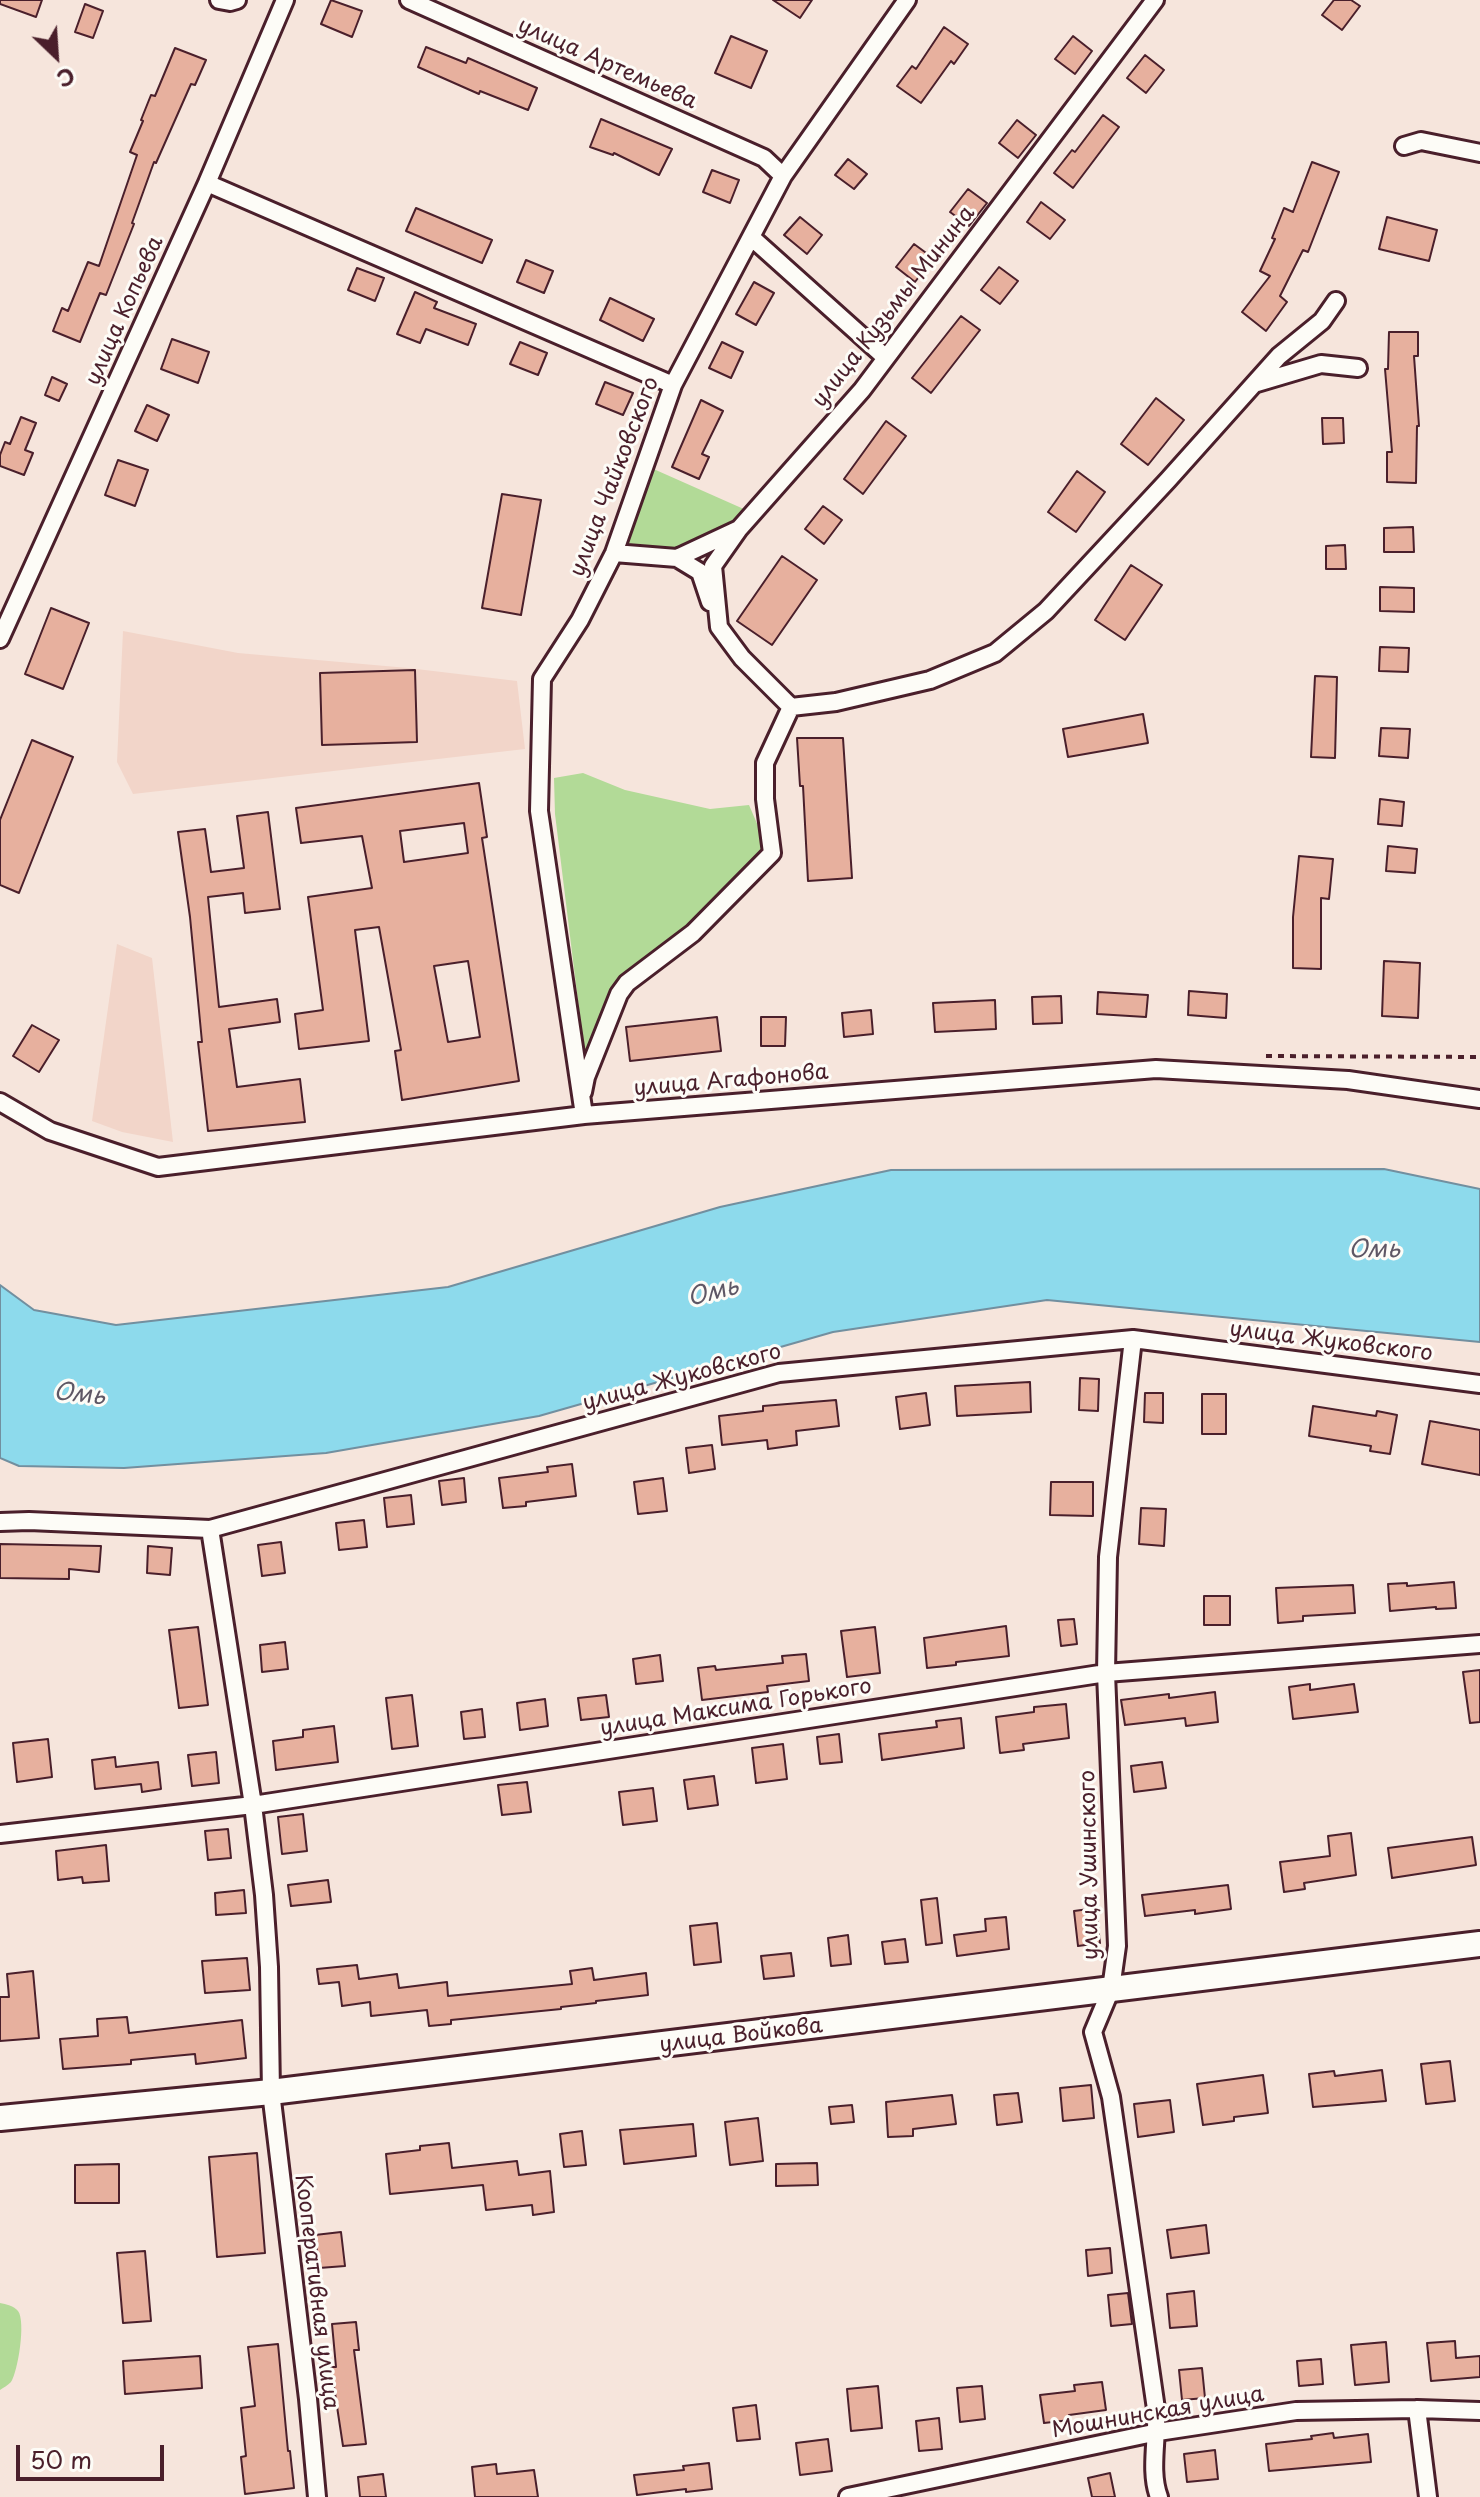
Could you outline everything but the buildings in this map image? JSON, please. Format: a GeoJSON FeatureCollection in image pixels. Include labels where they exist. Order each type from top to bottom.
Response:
{"type":"FeatureCollection","features":[{"type":"Feature","properties":{"kind":"main road","name":"улица Войкова"},"geometry":{"type":"LineString","coordinates":[[0,2118],[271,2092],[1480,1944]]}},
{"type":"Feature","properties":{"kind":"street"},"geometry":{"type":"LineString","coordinates":[[219,0],[237,0]]}},
{"type":"Feature","properties":{"kind":"street","name":"улица Копьева"},"geometry":{"type":"LineString","coordinates":[[0,639],[207,183],[285,0]]}},
{"type":"Feature","properties":{"kind":"street","name":"улица Артемьева"},"geometry":{"type":"LineString","coordinates":[[409,0],[764,158],[783,176]]}},
{"type":"Feature","properties":{"kind":"street","name":"улица Чайковского"},"geometry":{"type":"LineString","coordinates":[[582,1108],[539,811],[542,679],[580,620],[614,553],[673,385],[783,176],[907,0]]}},
{"type":"Feature","properties":{"kind":"street","name":"улица Кузьмы Минина"},"geometry":{"type":"LineString","coordinates":[[614,553],[677,558],[739,529],[862,390],[1155,0]]}},
{"type":"Feature","properties":{"kind":"street"},"geometry":{"type":"LineString","coordinates":[[1404,146],[1421,141],[1480,153]]}},
{"type":"Feature","properties":{"kind":"street"},"geometry":{"type":"LineString","coordinates":[[207,183],[673,385]]}},
{"type":"Feature","properties":{"kind":"street"},"geometry":{"type":"LineString","coordinates":[[751,237],[886,358]]}},
{"type":"Feature","properties":{"kind":"street"},"geometry":{"type":"LineString","coordinates":[[791,707],[836,702],[930,680],[995,653],[1046,611],[1279,356],[1322,321],[1336,301]]}},
{"type":"Feature","properties":{"kind":"street"},"geometry":{"type":"LineString","coordinates":[[1257,383],[1321,364],[1358,368]]}},
{"type":"Feature","properties":{"kind":"street"},"geometry":{"type":"LineString","coordinates":[[719,627],[713,566],[739,529]]}},
{"type":"Feature","properties":{"kind":"street"},"geometry":{"type":"LineString","coordinates":[[677,558],[700,572],[719,627],[742,658],[791,707]]}},
{"type":"Feature","properties":{"kind":"street"},"geometry":{"type":"LineString","coordinates":[[582,1108],[586,1077],[619,994],[627,983],[693,933],[772,853],[765,799],[765,763],[791,707]]}},
{"type":"Feature","properties":{"kind":"street","name":"улица Агафонова"},"geometry":{"type":"LineString","coordinates":[[0,1102],[50,1131],[158,1167],[582,1108],[1156,1069],[1348,1080],[1480,1099]]}},
{"type":"Feature","properties":{"kind":"street","name":"улица Жуковского"},"geometry":{"type":"LineString","coordinates":[[0,1522],[210,1529],[779,1373],[1133,1339],[1480,1384]]}},
{"type":"Feature","properties":{"kind":"street","name":"улица Ушинского"},"geometry":{"type":"LineString","coordinates":[[1133,1339],[1108,1557],[1106,1673],[1117,1946],[1111,1989],[1093,2032],[1111,2097],[1158,2432],[1154,2482],[1159,2497]]}},
{"type":"Feature","properties":{"kind":"street","name":"Кооперативная улица"},"geometry":{"type":"LineString","coordinates":[[210,1529],[264,1895],[269,1967],[271,2092],[317,2497]]}},
{"type":"Feature","properties":{"kind":"street","name":"улица Максима Горького"},"geometry":{"type":"LineString","coordinates":[[0,1834],[253,1805],[1106,1673],[1480,1644]]}},
{"type":"Feature","properties":{"kind":"street"},"geometry":{"type":"LineString","coordinates":[[1417,2409],[1428,2497]]}},
{"type":"Feature","properties":{"kind":"street","name":"Мошнинская улица"},"geometry":{"type":"LineString","coordinates":[[848,2497],[1158,2432],[1296,2411],[1480,2411]]}},
{"type":"Feature","properties":{"kind":"shaded area"},"geometry":{"type":"Polygon","coordinates":[[[123,631],[238,653],[517,681],[525,749],[133,794],[117,762],[123,631]]]}},
{"type":"Feature","properties":{"kind":"shaded area"},"geometry":{"type":"Polygon","coordinates":[[[117,944],[152,958],[173,1142],[122,1132],[92,1121],[117,944]]]}},
{"type":"Feature","properties":{"kind":"green space"},"geometry":{"type":"Polygon","coordinates":[[[649,467],[746,510],[735,526],[677,555],[617,550],[649,467]]]}},
{"type":"Feature","properties":{"kind":"green space"},"geometry":{"type":"Polygon","coordinates":[[[583,773],[625,790],[710,809],[749,805],[768,849],[684,934],[620,983],[586,1066],[555,814],[554,778],[583,773]]]}},
{"type":"Feature","properties":{"kind":"green space"},"geometry":{"type":"Polygon","coordinates":[[[0,2303],[18,2311],[21,2325],[14,2376],[0,2390],[0,2303]]]}},
{"type":"Feature","properties":{"kind":"water","name":"Омь"},"geometry":{"type":"Polygon","coordinates":[[[1384,1169],[1480,1189],[1480,1342],[1047,1300],[833,1332],[539,1416],[326,1453],[124,1468],[19,1466],[0,1458],[0,1285],[34,1310],[116,1325],[448,1287],[720,1207],[891,1170],[1384,1169]]]}}]}
